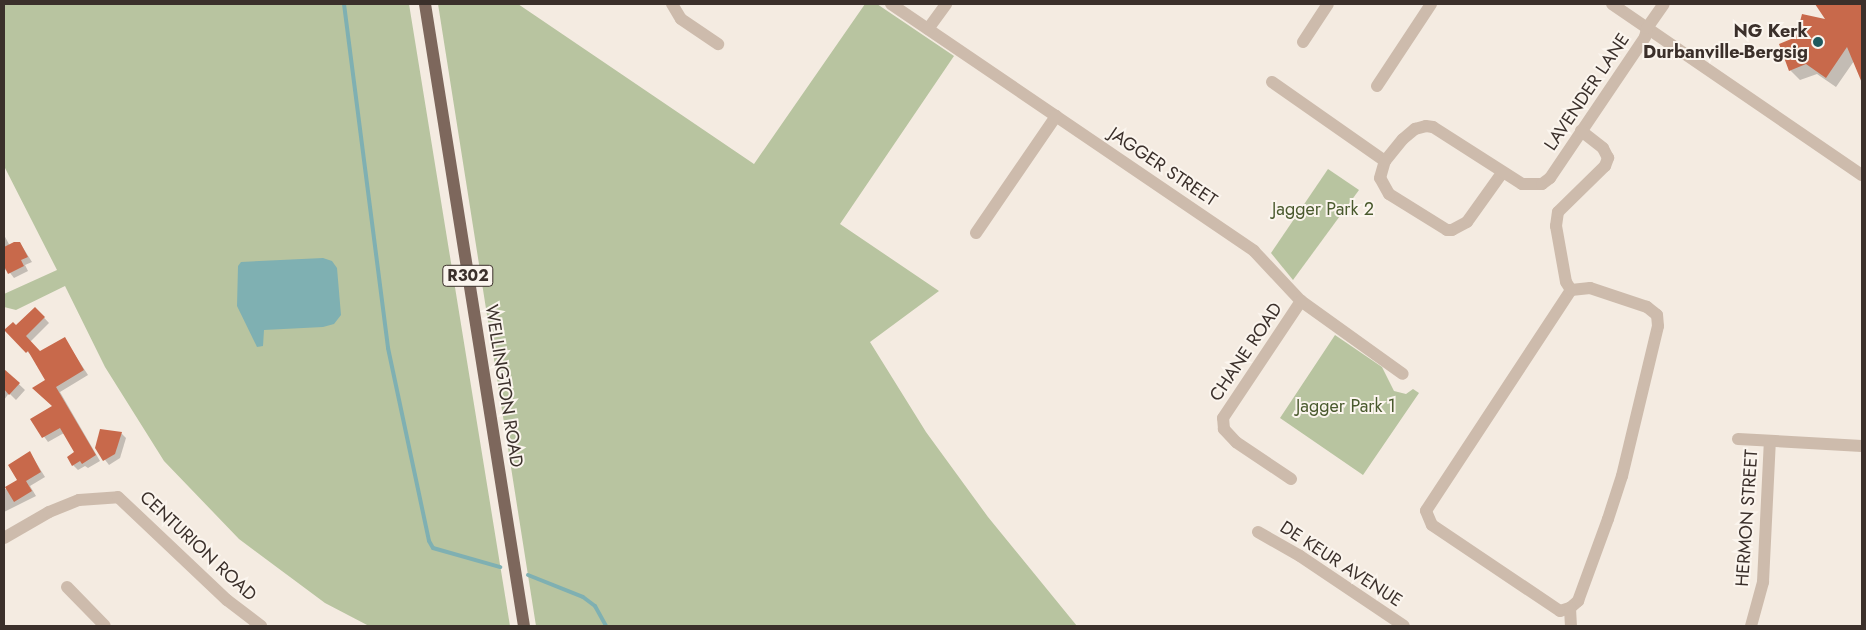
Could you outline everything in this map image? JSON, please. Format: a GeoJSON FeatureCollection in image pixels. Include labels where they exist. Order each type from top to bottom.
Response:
{"type":"FeatureCollection","features":[{"type":"Feature","properties":{"kind":"main road","name":"WELLINGTON ROAD"},"geometry":{"type":"LineString","coordinates":[[425,4],[524,626]]}},
{"type":"Feature","properties":{"kind":"street"},"geometry":{"type":"LineString","coordinates":[[672,4],[681,19],[718,44]]}},
{"type":"Feature","properties":{"kind":"street","name":"JAGGER STREET"},"geometry":{"type":"LineString","coordinates":[[891,4],[1254,251],[1301,301],[1403,374]]}},
{"type":"Feature","properties":{"kind":"street"},"geometry":{"type":"LineString","coordinates":[[928,29],[946,4]]}},
{"type":"Feature","properties":{"kind":"street"},"geometry":{"type":"LineString","coordinates":[[1303,42],[1328,4]]}},
{"type":"Feature","properties":{"kind":"street"},"geometry":{"type":"LineString","coordinates":[[1377,86],[1431,4]]}},
{"type":"Feature","properties":{"kind":"street"},"geometry":{"type":"LineString","coordinates":[[1612,4],[1862,175]]}},
{"type":"Feature","properties":{"kind":"street","name":"LAVENDER LANE"},"geometry":{"type":"LineString","coordinates":[[1502,173],[1532,186],[1542,184],[1551,175],[1646,38],[1647,28],[1664,4]]}},
{"type":"Feature","properties":{"kind":"street"},"geometry":{"type":"LineString","coordinates":[[1272,82],[1385,161]]}},
{"type":"Feature","properties":{"kind":"street"},"geometry":{"type":"LineString","coordinates":[[976,233],[1056,116]]}},
{"type":"Feature","properties":{"kind":"street"},"geometry":{"type":"LineString","coordinates":[[1426,126],[1433,127],[1502,173],[1467,222],[1461,227],[1447,230],[1385,190],[1380,178],[1385,161],[1403,139],[1415,129],[1426,126]]}},
{"type":"Feature","properties":{"kind":"street"},"geometry":{"type":"LineString","coordinates":[[1571,290],[1562,272],[1556,218],[1562,206],[1605,166],[1608,158],[1603,148],[1581,131]]}},
{"type":"Feature","properties":{"kind":"street"},"geometry":{"type":"LineString","coordinates":[[1571,290],[1590,288],[1647,306],[1657,315],[1658,326],[1622,476],[1580,595],[1570,608],[1571,626]]}},
{"type":"Feature","properties":{"kind":"street"},"geometry":{"type":"LineString","coordinates":[[1570,608],[1556,610],[1432,525],[1426,511],[1571,290]]}},
{"type":"Feature","properties":{"kind":"street","name":"CHANE ROAD"},"geometry":{"type":"LineString","coordinates":[[1291,479],[1236,442],[1224,429],[1223,418],[1301,301]]}},
{"type":"Feature","properties":{"kind":"street"},"geometry":{"type":"LineString","coordinates":[[1738,439],[1862,446]]}},
{"type":"Feature","properties":{"kind":"street","name":"HERMON STREET"},"geometry":{"type":"LineString","coordinates":[[1751,626],[1763,582],[1770,441]]}},
{"type":"Feature","properties":{"kind":"street","name":"CENTURION ROAD"},"geometry":{"type":"LineString","coordinates":[[4,538],[50,512],[79,500],[114,496],[125,501],[174,551],[262,626]]}},
{"type":"Feature","properties":{"kind":"street","name":"DE KEUR AVENUE"},"geometry":{"type":"LineString","coordinates":[[1258,532],[1300,556],[1404,626]]}},
{"type":"Feature","properties":{"kind":"street"},"geometry":{"type":"LineString","coordinates":[[67,588],[105,626]]}},
{"type":"Feature","properties":{"kind":"green space"},"geometry":{"type":"Polygon","coordinates":[[[4,4],[409,4],[510,626],[369,626],[325,603],[239,539],[164,461],[105,367],[65,286],[16,310],[4,307],[4,294],[57,270],[4,166],[4,4]]]}},
{"type":"Feature","properties":{"kind":"green space"},"geometry":{"type":"Polygon","coordinates":[[[438,4],[518,4],[754,164],[865,4],[877,4],[954,56],[840,224],[939,291],[870,342],[926,432],[988,517],[1077,626],[536,626],[438,4]]]}},
{"type":"Feature","properties":{"kind":"green space","name":"Jagger Park 2"},"geometry":{"type":"Polygon","coordinates":[[[1328,169],[1359,190],[1293,280],[1271,253],[1328,169]]]}},
{"type":"Feature","properties":{"kind":"green space","name":"Jagger Park 1"},"geometry":{"type":"Polygon","coordinates":[[[1335,335],[1382,367],[1394,391],[1406,394],[1413,389],[1419,393],[1363,475],[1280,418],[1335,335]]]}},
{"type":"Feature","properties":{"kind":"water"},"geometry":{"type":"Polygon","coordinates":[[[323,258],[332,261],[337,268],[341,315],[334,324],[323,327],[264,330],[263,346],[257,347],[237,306],[238,266],[241,262],[323,258]]]}},
{"type":"Feature","properties":{"kind":"building","name":"NG Kerk Durbanville-Bergsig"},"geometry":{"type":"Polygon","coordinates":[[[1815,4],[1862,4],[1862,83],[1847,47],[1826,78],[1806,64],[1789,71],[1779,44],[1796,37],[1802,14],[1825,19],[1815,4]]]}},
{"type":"Feature","properties":{"kind":"building"},"geometry":{"type":"Polygon","coordinates":[[[14,242],[20,242],[28,257],[21,260],[24,266],[8,274],[4,266],[4,247],[14,242]]]}},
{"type":"Feature","properties":{"kind":"building"},"geometry":{"type":"Polygon","coordinates":[[[35,307],[45,317],[26,336],[40,351],[65,337],[84,370],[56,387],[96,455],[82,464],[80,461],[72,466],[67,457],[74,452],[60,428],[42,438],[30,419],[52,406],[32,388],[45,380],[28,351],[26,353],[4,330],[13,322],[16,325],[35,307]]]}},
{"type":"Feature","properties":{"kind":"building"},"geometry":{"type":"Polygon","coordinates":[[[4,369],[20,383],[9,395],[4,389],[4,369]]]}},
{"type":"Feature","properties":{"kind":"building"},"geometry":{"type":"Polygon","coordinates":[[[100,429],[122,432],[115,454],[103,461],[95,448],[100,429]]]}},
{"type":"Feature","properties":{"kind":"building"},"geometry":{"type":"Polygon","coordinates":[[[30,451],[41,472],[26,481],[32,491],[14,502],[5,487],[17,480],[8,465],[30,451]]]}},
{"type":"Feature","properties":{"kind":"waterway"},"geometry":{"type":"LineString","coordinates":[[344,4],[388,348],[429,541],[433,548],[500,567]]}},
{"type":"Feature","properties":{"kind":"waterway"},"geometry":{"type":"LineString","coordinates":[[528,575],[583,597],[595,606],[606,626]]}},
{"type":"Feature","properties":{"kind":"place","name":"NG Kerk Durbanville-Bergsig"},"geometry":{"type":"Point","coordinates":[1818,42]}}]}
